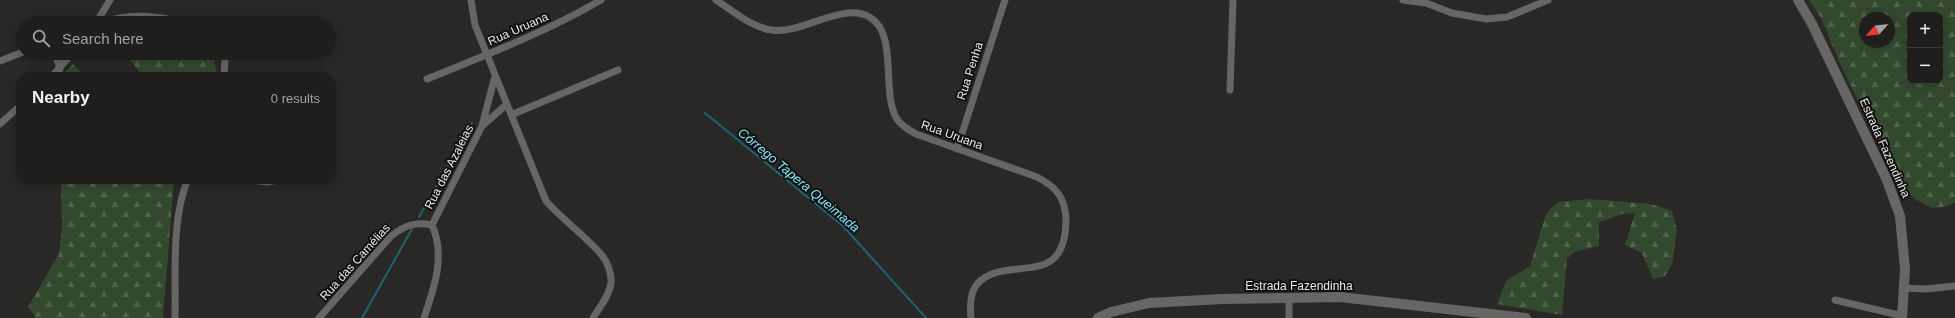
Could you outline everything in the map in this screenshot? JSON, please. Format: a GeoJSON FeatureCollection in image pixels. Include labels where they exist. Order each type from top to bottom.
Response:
{"type":"FeatureCollection","features":[{"type":"Feature","properties":{"kind":"street"},"geometry":{"type":"LineString","coordinates":[[100,16],[110,0]]}},
{"type":"Feature","properties":{"kind":"street"},"geometry":{"type":"LineString","coordinates":[[471,0],[475,25],[486,55],[546,201],[559,216],[602,255],[609,269],[611,283],[607,294],[592,318]]}},
{"type":"Feature","properties":{"kind":"street","name":"Rua Uruana"},"geometry":{"type":"LineString","coordinates":[[427,79],[559,23],[601,0]]}},
{"type":"Feature","properties":{"kind":"street","name":"Rua Uruana"},"geometry":{"type":"LineString","coordinates":[[716,0],[761,28],[773,31],[788,30],[846,13],[859,12],[873,18],[882,32],[887,50],[892,108],[897,120],[904,127],[916,134],[957,149],[1038,176],[1052,185],[1061,195],[1066,209],[1066,224],[1061,248],[1055,257],[1045,264],[1034,268],[1000,272],[987,277],[978,283],[970,308],[971,318]]}},
{"type":"Feature","properties":{"kind":"street","name":"Rua Penha"},"geometry":{"type":"LineString","coordinates":[[957,149],[1005,0]]}},
{"type":"Feature","properties":{"kind":"street"},"geometry":{"type":"LineString","coordinates":[[1230,90],[1233,0]]}},
{"type":"Feature","properties":{"kind":"street"},"geometry":{"type":"LineString","coordinates":[[1403,0],[1426,2],[1452,13],[1486,19],[1507,17],[1548,0]]}},
{"type":"Feature","properties":{"kind":"street","name":"Estrada Fazendinha"},"geometry":{"type":"LineString","coordinates":[[1798,0],[1812,24],[1887,180],[1900,216],[1904,244],[1905,288],[1902,317]]}},
{"type":"Feature","properties":{"kind":"street"},"geometry":{"type":"LineString","coordinates":[[0,61],[16,55]]}},
{"type":"Feature","properties":{"kind":"street"},"geometry":{"type":"LineString","coordinates":[[57,60],[60,69]]}},
{"type":"Feature","properties":{"kind":"street"},"geometry":{"type":"LineString","coordinates":[[57,72],[67,60]]}},
{"type":"Feature","properties":{"kind":"street"},"geometry":{"type":"LineString","coordinates":[[224,72],[225,60]]}},
{"type":"Feature","properties":{"kind":"street"},"geometry":{"type":"LineString","coordinates":[[511,115],[618,70]]}},
{"type":"Feature","properties":{"kind":"street"},"geometry":{"type":"LineString","coordinates":[[482,126],[495,76]]}},
{"type":"Feature","properties":{"kind":"street","name":"Rua das Azaleias"},"geometry":{"type":"LineString","coordinates":[[432,225],[482,126],[507,104]]}},
{"type":"Feature","properties":{"kind":"street"},"geometry":{"type":"LineString","coordinates":[[0,124],[16,110]]}},
{"type":"Feature","properties":{"kind":"street"},"geometry":{"type":"LineString","coordinates":[[175,318],[177,237],[180,210],[187,184]]}},
{"type":"Feature","properties":{"kind":"street","name":"Rua das Camélias"},"geometry":{"type":"LineString","coordinates":[[319,318],[391,236],[401,228],[413,224],[422,222],[432,225]]}},
{"type":"Feature","properties":{"kind":"street"},"geometry":{"type":"LineString","coordinates":[[424,318],[438,269],[439,251],[436,234],[432,225]]}},
{"type":"Feature","properties":{"kind":"street"},"geometry":{"type":"LineString","coordinates":[[1905,288],[1926,289],[1955,286]]}},
{"type":"Feature","properties":{"kind":"street","name":"Estrada Fazendinha"},"geometry":{"type":"LineString","coordinates":[[1098,318],[1111,312],[1149,303],[1340,297],[1526,318]]}},
{"type":"Feature","properties":{"kind":"street"},"geometry":{"type":"LineString","coordinates":[[1289,298],[1289,318]]}},
{"type":"Feature","properties":{"kind":"street"},"geometry":{"type":"LineString","coordinates":[[1835,300],[1902,317]]}},
{"type":"Feature","properties":{"kind":"green space"},"geometry":{"type":"Polygon","coordinates":[[[1809,0],[1955,0],[1955,203],[1943,207],[1932,208],[1915,199],[1898,182],[1842,68],[1821,18],[1809,0]]]}},
{"type":"Feature","properties":{"kind":"green space"},"geometry":{"type":"Polygon","coordinates":[[[130,60],[214,60],[216,71],[140,72],[130,60]]]}},
{"type":"Feature","properties":{"kind":"green space"},"geometry":{"type":"Polygon","coordinates":[[[73,64],[81,72],[65,72],[73,64]]]}},
{"type":"Feature","properties":{"kind":"green space"},"geometry":{"type":"Polygon","coordinates":[[[61,184],[174,184],[163,318],[36,318],[28,307],[59,254],[62,228],[61,184]]]}},
{"type":"Feature","properties":{"kind":"green space"},"geometry":{"type":"Polygon","coordinates":[[[1590,199],[1651,204],[1672,211],[1677,230],[1672,264],[1665,276],[1653,279],[1642,253],[1625,245],[1635,213],[1622,214],[1599,222],[1599,246],[1574,252],[1567,259],[1562,315],[1497,304],[1506,281],[1530,266],[1546,214],[1558,202],[1590,199]]]}},
{"type":"Feature","properties":{"kind":"waterway","name":"Córrego Tapera Queimada"},"geometry":{"type":"LineString","coordinates":[[705,113],[843,226],[926,318]]}},
{"type":"Feature","properties":{"kind":"waterway"},"geometry":{"type":"LineString","coordinates":[[419,217],[472,123]]}},
{"type":"Feature","properties":{"kind":"waterway"},"geometry":{"type":"LineString","coordinates":[[362,318],[412,229]]}}]}
